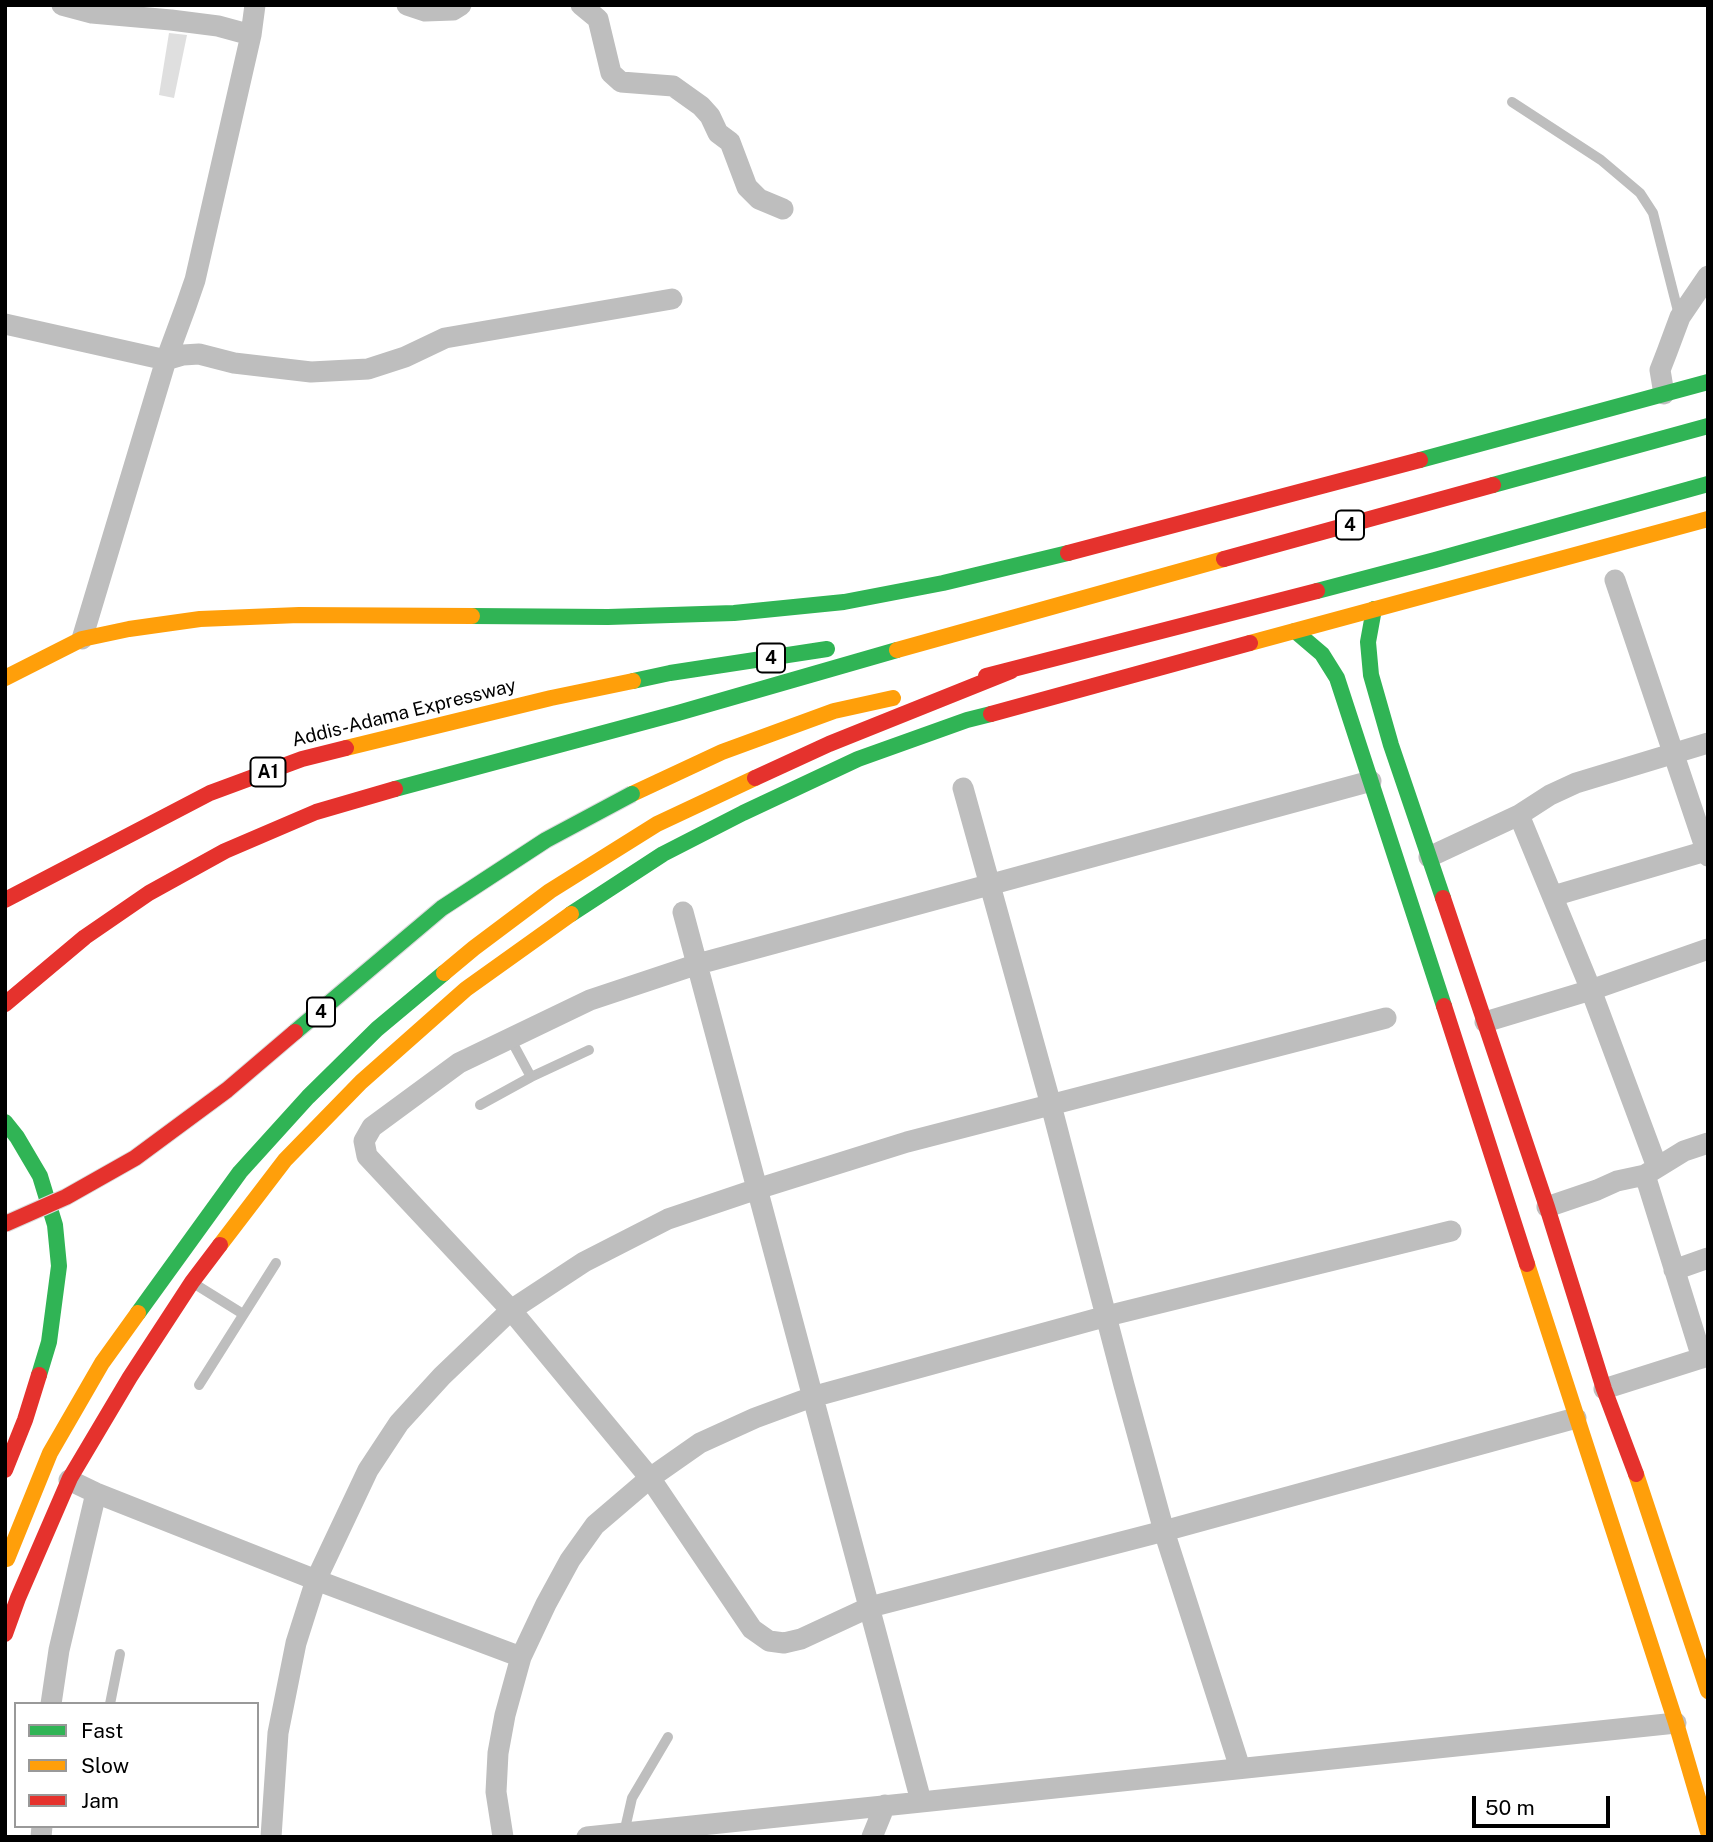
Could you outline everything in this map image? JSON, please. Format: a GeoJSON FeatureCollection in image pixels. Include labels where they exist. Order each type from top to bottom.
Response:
{"type":"FeatureCollection","features":[{"type":"Feature","properties":{"kind":"main road"},"geometry":{"type":"LineString","coordinates":[[5,678],[82,639],[200,619],[299,615],[622,616],[734,613],[844,602],[943,583],[1095,547],[1708,382]]}},
{"type":"Feature","properties":{"kind":"main road","name":"4"},"geometry":{"type":"LineString","coordinates":[[871,642],[992,623],[1708,426]]}},
{"type":"Feature","properties":{"kind":"main road","name":"4"},"geometry":{"type":"LineString","coordinates":[[5,1224],[66,1197],[135,1158],[227,1090],[442,908],[546,840],[632,794],[722,752],[834,712],[1011,671],[1435,560],[1708,484]]}},
{"type":"Feature","properties":{"kind":"main road"},"geometry":{"type":"LineString","coordinates":[[5,1634],[69,1480],[130,1377],[192,1282],[285,1160],[361,1082],[466,989],[542,933],[663,854],[743,813],[858,759],[967,720],[1708,519]]}},
{"type":"Feature","properties":{"kind":"main road"},"geometry":{"type":"LineString","coordinates":[[1374,609],[1368,642],[1371,675],[1391,745],[1547,1207],[1604,1389],[1636,1474],[1708,1691]]}},
{"type":"Feature","properties":{"kind":"main road"},"geometry":{"type":"LineString","coordinates":[[5,1004],[85,937],[149,893],[225,851],[316,812],[678,713],[992,623]]}},
{"type":"Feature","properties":{"kind":"main road"},"geometry":{"type":"LineString","coordinates":[[1296,631],[1322,654],[1337,678],[1676,1723],[1708,1832]]}},
{"type":"Feature","properties":{"kind":"main road","name":"4"},"geometry":{"type":"LineString","coordinates":[[551,698],[670,673],[844,646]]}},
{"type":"Feature","properties":{"kind":"main road"},"geometry":{"type":"LineString","coordinates":[[5,1564],[50,1453],[102,1363],[240,1171],[307,1097],[377,1029],[474,948],[550,891],[657,824],[829,744],[1011,671]]}},
{"type":"Feature","properties":{"kind":"main road","name":"Addis-Adama Expressway"},"geometry":{"type":"LineString","coordinates":[[5,900],[210,793],[231,785],[302,760],[551,698]]}},
{"type":"Feature","properties":{"kind":"main road"},"geometry":{"type":"LineString","coordinates":[[5,1122],[18,1136],[40,1176],[55,1225],[59,1266],[49,1342],[5,1470]]}},
{"type":"Feature","properties":{"kind":"street"},"geometry":{"type":"LineString","coordinates":[[62,5],[92,13],[218,26],[251,35]]}},
{"type":"Feature","properties":{"kind":"street"},"geometry":{"type":"LineString","coordinates":[[82,639],[166,360],[195,280],[251,35],[255,5]]}},
{"type":"Feature","properties":{"kind":"street"},"geometry":{"type":"LineString","coordinates":[[407,5],[425,10],[453,10],[461,5]]}},
{"type":"Feature","properties":{"kind":"street"},"geometry":{"type":"LineString","coordinates":[[581,5],[598,19],[611,73],[621,82],[673,86],[701,106],[710,116],[718,133],[730,142],[747,187],[759,199],[783,209]]}},
{"type":"Feature","properties":{"kind":"street"},"geometry":{"type":"LineString","coordinates":[[1664,394],[1660,370],[1680,317],[1708,276]]}},
{"type":"Feature","properties":{"kind":"street"},"geometry":{"type":"LineString","coordinates":[[5,324],[166,360],[199,354],[234,363],[311,372],[368,369],[445,338],[672,299]]}},
{"type":"Feature","properties":{"kind":"street"},"geometry":{"type":"LineString","coordinates":[[1553,897],[1707,853],[1615,580]]}},
{"type":"Feature","properties":{"kind":"street"},"geometry":{"type":"LineString","coordinates":[[1429,857],[1519,815],[1550,795],[1576,783],[1708,743]]}},
{"type":"Feature","properties":{"kind":"street"},"geometry":{"type":"LineString","coordinates":[[1371,781],[698,964],[590,1000],[458,1063],[372,1127],[364,1141],[367,1156],[511,1310],[650,1478],[752,1629],[769,1641],[784,1643],[801,1639],[870,1607],[1164,1531],[1576,1418]]}},
{"type":"Feature","properties":{"kind":"street"},"geometry":{"type":"LineString","coordinates":[[963,789],[1051,1105],[1164,1531],[1240,1768]]}},
{"type":"Feature","properties":{"kind":"street"},"geometry":{"type":"LineString","coordinates":[[1519,815],[1591,990],[1651,1171],[1674,1270],[1705,1357],[1604,1389]]}},
{"type":"Feature","properties":{"kind":"street"},"geometry":{"type":"LineString","coordinates":[[683,912],[921,1801]]}},
{"type":"Feature","properties":{"kind":"street"},"geometry":{"type":"LineString","coordinates":[[1485,1022],[1591,990],[1708,949]]}},
{"type":"Feature","properties":{"kind":"street"},"geometry":{"type":"LineString","coordinates":[[271,1837],[278,1733],[296,1643],[316,1580],[369,1470],[399,1423],[442,1376],[511,1310],[584,1262],[668,1219],[757,1189],[907,1142],[1385,1018]]}},
{"type":"Feature","properties":{"kind":"street"},"geometry":{"type":"LineString","coordinates":[[1547,1207],[1651,1171],[1684,1152],[1708,1143]]}},
{"type":"Feature","properties":{"kind":"street"},"geometry":{"type":"LineString","coordinates":[[503,1837],[496,1792],[498,1753],[520,1657],[564,1571],[595,1525],[650,1478],[700,1443],[755,1418],[812,1397],[1107,1316],[1451,1231]]}},
{"type":"Feature","properties":{"kind":"street"},"geometry":{"type":"LineString","coordinates":[[1674,1270],[1708,1258]]}},
{"type":"Feature","properties":{"kind":"street"},"geometry":{"type":"LineString","coordinates":[[69,1480],[316,1580],[520,1657]]}},
{"type":"Feature","properties":{"kind":"street"},"geometry":{"type":"LineString","coordinates":[[51,1702],[59,1650],[96,1493]]}},
{"type":"Feature","properties":{"kind":"street"},"geometry":{"type":"LineString","coordinates":[[587,1837],[1676,1723]]}},
{"type":"Feature","properties":{"kind":"street"},"geometry":{"type":"LineString","coordinates":[[872,1837],[885,1805]]}},
{"type":"Feature","properties":{"kind":"lane"},"geometry":{"type":"LineString","coordinates":[[1512,102],[1601,160],[1640,193],[1653,214],[1680,317]]}},
{"type":"Feature","properties":{"kind":"lane"},"geometry":{"type":"LineString","coordinates":[[510,1038],[531,1077]]}},
{"type":"Feature","properties":{"kind":"lane"},"geometry":{"type":"LineString","coordinates":[[480,1105],[589,1050]]}},
{"type":"Feature","properties":{"kind":"lane"},"geometry":{"type":"LineString","coordinates":[[200,1385],[276,1263]]}},
{"type":"Feature","properties":{"kind":"lane"},"geometry":{"type":"LineString","coordinates":[[192,1282],[243,1314]]}},
{"type":"Feature","properties":{"kind":"lane"},"geometry":{"type":"LineString","coordinates":[[110,1702],[120,1654]]}},
{"type":"Feature","properties":{"kind":"lane"},"geometry":{"type":"LineString","coordinates":[[624,1833],[632,1798],[668,1737]]}},
{"type":"Feature","properties":{"kind":"building"},"geometry":{"type":"Polygon","coordinates":[[[169,33],[187,35],[174,98],[159,95],[169,33]]]}},
{"type":"Feature","properties":{"kind":"traffic: fast"},"geometry":{"type":"LineString","coordinates":[[1420,460],[1708,382]]}},
{"type":"Feature","properties":{"kind":"traffic: fast"},"geometry":{"type":"LineString","coordinates":[[1493,485],[1708,426]]}},
{"type":"Feature","properties":{"kind":"traffic: fast"},"geometry":{"type":"LineString","coordinates":[[1317,591],[1708,484]]}},
{"type":"Feature","properties":{"kind":"traffic: fast"},"geometry":{"type":"LineString","coordinates":[[472,616],[608,617],[734,613],[844,602],[943,583],[1068,553]]}},
{"type":"Feature","properties":{"kind":"traffic: fast"},"geometry":{"type":"LineString","coordinates":[[1374,609],[1368,642],[1371,675],[1391,745],[1443,898]]}},
{"type":"Feature","properties":{"kind":"traffic: fast"},"geometry":{"type":"LineString","coordinates":[[1295,631],[1322,654],[1337,678],[1444,1006]]}},
{"type":"Feature","properties":{"kind":"traffic: fast"},"geometry":{"type":"LineString","coordinates":[[633,681],[827,649]]}},
{"type":"Feature","properties":{"kind":"traffic: fast"},"geometry":{"type":"LineString","coordinates":[[395,789],[678,713],[897,650]]}},
{"type":"Feature","properties":{"kind":"traffic: fast"},"geometry":{"type":"LineString","coordinates":[[571,914],[663,854],[743,813],[858,759],[991,714]]}},
{"type":"Feature","properties":{"kind":"traffic: fast"},"geometry":{"type":"LineString","coordinates":[[295,1032],[442,908],[546,840],[632,794]]}},
{"type":"Feature","properties":{"kind":"traffic: fast"},"geometry":{"type":"LineString","coordinates":[[138,1313],[240,1172],[308,1097],[377,1029],[444,973]]}},
{"type":"Feature","properties":{"kind":"traffic: fast"},"geometry":{"type":"LineString","coordinates":[[5,1122],[40,1176],[55,1225],[59,1266],[49,1342],[39,1375]]}},
{"type":"Feature","properties":{"kind":"traffic: slow"},"geometry":{"type":"LineString","coordinates":[[1250,643],[1708,519]]}},
{"type":"Feature","properties":{"kind":"traffic: slow"},"geometry":{"type":"LineString","coordinates":[[897,650],[1224,559]]}},
{"type":"Feature","properties":{"kind":"traffic: slow"},"geometry":{"type":"LineString","coordinates":[[5,678],[82,639],[200,619],[299,615],[472,616]]}},
{"type":"Feature","properties":{"kind":"traffic: slow"},"geometry":{"type":"LineString","coordinates":[[346,748],[633,681]]}},
{"type":"Feature","properties":{"kind":"traffic: slow"},"geometry":{"type":"LineString","coordinates":[[632,794],[722,752],[834,711],[893,698]]}},
{"type":"Feature","properties":{"kind":"traffic: slow"},"geometry":{"type":"LineString","coordinates":[[444,973],[550,891],[657,824],[755,778]]}},
{"type":"Feature","properties":{"kind":"traffic: slow"},"geometry":{"type":"LineString","coordinates":[[220,1245],[285,1160],[361,1082],[466,989],[571,914]]}},
{"type":"Feature","properties":{"kind":"traffic: slow"},"geometry":{"type":"LineString","coordinates":[[1527,1264],[1676,1723],[1708,1832]]}},
{"type":"Feature","properties":{"kind":"traffic: slow"},"geometry":{"type":"LineString","coordinates":[[7,1559],[50,1453],[102,1363],[138,1313]]}},
{"type":"Feature","properties":{"kind":"traffic: slow"},"geometry":{"type":"LineString","coordinates":[[1636,1474],[1708,1691]]}},
{"type":"Feature","properties":{"kind":"traffic: jam"},"geometry":{"type":"LineString","coordinates":[[1068,553],[1420,460]]}},
{"type":"Feature","properties":{"kind":"traffic: jam"},"geometry":{"type":"LineString","coordinates":[[1224,559],[1493,485]]}},
{"type":"Feature","properties":{"kind":"traffic: jam"},"geometry":{"type":"LineString","coordinates":[[986,676],[1317,591]]}},
{"type":"Feature","properties":{"kind":"traffic: jam"},"geometry":{"type":"LineString","coordinates":[[991,714],[1250,643]]}},
{"type":"Feature","properties":{"kind":"traffic: jam"},"geometry":{"type":"LineString","coordinates":[[755,778],[829,744],[1011,671]]}},
{"type":"Feature","properties":{"kind":"traffic: jam"},"geometry":{"type":"LineString","coordinates":[[5,900],[210,793],[302,759],[346,748]]}},
{"type":"Feature","properties":{"kind":"traffic: jam"},"geometry":{"type":"LineString","coordinates":[[5,1004],[85,937],[149,893],[225,851],[316,812],[395,789]]}},
{"type":"Feature","properties":{"kind":"traffic: jam"},"geometry":{"type":"LineString","coordinates":[[1443,898],[1547,1207],[1604,1389],[1636,1474]]}},
{"type":"Feature","properties":{"kind":"traffic: jam"},"geometry":{"type":"LineString","coordinates":[[1444,1006],[1527,1264]]}},
{"type":"Feature","properties":{"kind":"traffic: jam"},"geometry":{"type":"LineString","coordinates":[[5,1224],[66,1197],[135,1158],[227,1090],[295,1032]]}},
{"type":"Feature","properties":{"kind":"traffic: jam"},"geometry":{"type":"LineString","coordinates":[[5,1634],[70,1478],[130,1377],[192,1282],[220,1245]]}},
{"type":"Feature","properties":{"kind":"traffic: jam"},"geometry":{"type":"LineString","coordinates":[[5,1470],[39,1375]]}}]}
